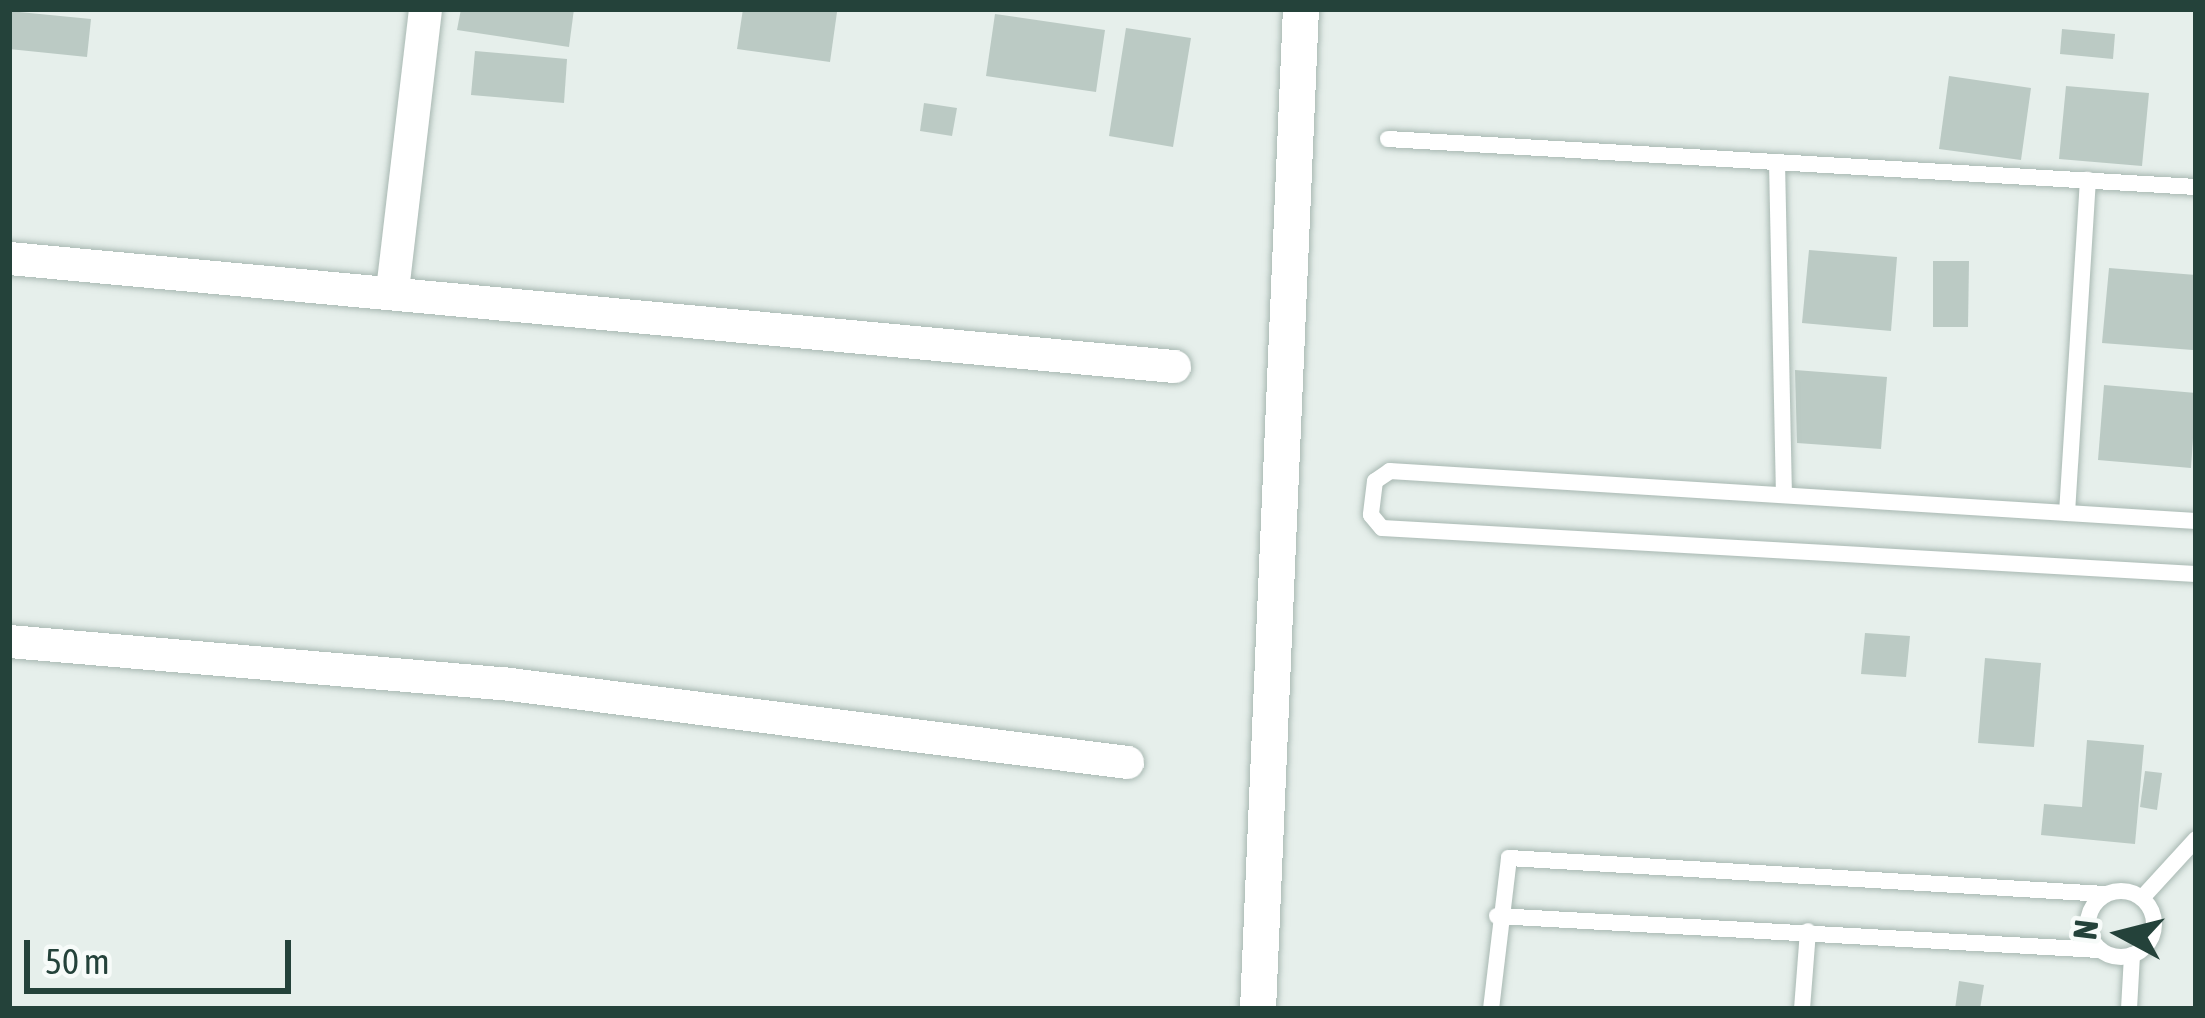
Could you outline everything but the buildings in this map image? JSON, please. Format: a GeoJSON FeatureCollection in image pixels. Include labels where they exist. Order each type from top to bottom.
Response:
{"type":"FeatureCollection","features":[{"type":"Feature","properties":{"kind":"street"},"geometry":{"type":"LineString","coordinates":[[392,290],[425,9]]}},
{"type":"Feature","properties":{"kind":"street"},"geometry":{"type":"LineString","coordinates":[[1258,1009],[1301,9]]}},
{"type":"Feature","properties":{"kind":"street"},"geometry":{"type":"LineString","coordinates":[[9,258],[1174,366]]}},
{"type":"Feature","properties":{"kind":"street"},"geometry":{"type":"LineString","coordinates":[[9,641],[502,683],[1127,762]]}},
{"type":"Feature","properties":{"kind":"lane"},"geometry":{"type":"LineString","coordinates":[[1388,139],[2196,187]]}},
{"type":"Feature","properties":{"kind":"lane"},"geometry":{"type":"LineString","coordinates":[[1777,162],[1784,494]]}},
{"type":"Feature","properties":{"kind":"lane"},"geometry":{"type":"LineString","coordinates":[[2067,513],[2088,180]]}},
{"type":"Feature","properties":{"kind":"lane"},"geometry":{"type":"LineString","coordinates":[[2196,521],[1379,474],[1374,525],[2196,574]]}},
{"type":"Feature","properties":{"kind":"lane"},"geometry":{"type":"LineString","coordinates":[[2142,898],[2196,839]]}},
{"type":"Feature","properties":{"kind":"lane"},"geometry":{"type":"LineString","coordinates":[[1490,1009],[1497,916],[1509,858],[2142,898]]}},
{"type":"Feature","properties":{"kind":"lane"},"geometry":{"type":"LineString","coordinates":[[2100,950],[2088,920],[2105,894]]}},
{"type":"Feature","properties":{"kind":"lane"},"geometry":{"type":"LineString","coordinates":[[2128,1009],[2132,956],[2153,934],[2142,898]]}},
{"type":"Feature","properties":{"kind":"lane"},"geometry":{"type":"LineString","coordinates":[[1497,916],[1808,931],[2132,956]]}},
{"type":"Feature","properties":{"kind":"lane"},"geometry":{"type":"LineString","coordinates":[[1802,1009],[1808,931]]}}]}
